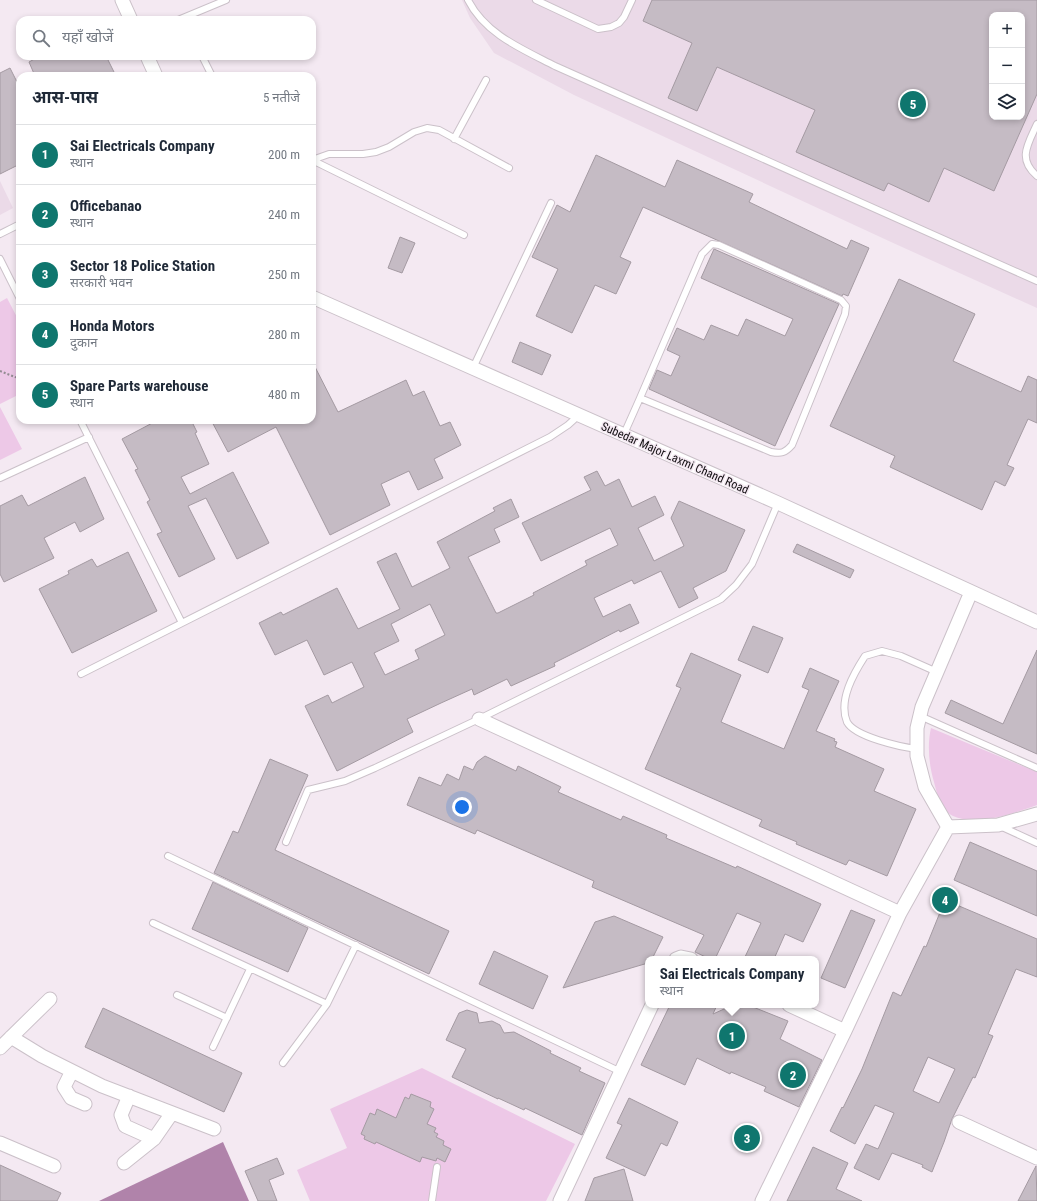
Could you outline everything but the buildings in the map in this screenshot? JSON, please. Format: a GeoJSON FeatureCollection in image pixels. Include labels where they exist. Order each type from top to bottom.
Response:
{"type":"FeatureCollection","features":[{"type":"Feature","properties":{"kind":"street"},"geometry":{"type":"LineString","coordinates":[[122,0],[129,16]]}},
{"type":"Feature","properties":{"kind":"street"},"geometry":{"type":"LineString","coordinates":[[149,60],[154,72]]}},
{"type":"Feature","properties":{"kind":"street","name":"Subedar Major Laxmi Chand Road"},"geometry":{"type":"LineString","coordinates":[[316,298],[778,503],[1037,622]]}},
{"type":"Feature","properties":{"kind":"street"},"geometry":{"type":"LineString","coordinates":[[948,827],[925,787],[917,756],[917,728],[920,716],[937,672],[970,592]]}},
{"type":"Feature","properties":{"kind":"street"},"geometry":{"type":"LineString","coordinates":[[479,719],[900,913]]}},
{"type":"Feature","properties":{"kind":"street"},"geometry":{"type":"LineString","coordinates":[[948,827],[998,825],[1037,814]]}},
{"type":"Feature","properties":{"kind":"street"},"geometry":{"type":"LineString","coordinates":[[762,1201],[845,1031],[900,913],[948,827]]}},
{"type":"Feature","properties":{"kind":"street"},"geometry":{"type":"LineString","coordinates":[[0,1048],[50,999]]}},
{"type":"Feature","properties":{"kind":"street"},"geometry":{"type":"LineString","coordinates":[[560,1201],[622,1072],[651,1008]]}},
{"type":"Feature","properties":{"kind":"street"},"geometry":{"type":"LineString","coordinates":[[795,1008],[845,1031]]}},
{"type":"Feature","properties":{"kind":"street"},"geometry":{"type":"LineString","coordinates":[[11,1037],[72,1071],[129,1096],[214,1129]]}},
{"type":"Feature","properties":{"kind":"street"},"geometry":{"type":"LineString","coordinates":[[72,1071],[64,1087],[71,1098],[85,1104]]}},
{"type":"Feature","properties":{"kind":"street"},"geometry":{"type":"LineString","coordinates":[[129,1096],[121,1115],[125,1126],[154,1139]]}},
{"type":"Feature","properties":{"kind":"street"},"geometry":{"type":"LineString","coordinates":[[124,1163],[154,1139],[172,1113]]}},
{"type":"Feature","properties":{"kind":"street"},"geometry":{"type":"LineString","coordinates":[[959,1122],[1037,1158]]}},
{"type":"Feature","properties":{"kind":"street"},"geometry":{"type":"LineString","coordinates":[[0,1142],[54,1166]]}},
{"type":"Feature","properties":{"kind":"lane"},"geometry":{"type":"LineString","coordinates":[[190,16],[226,0]]}},
{"type":"Feature","properties":{"kind":"lane"},"geometry":{"type":"LineString","coordinates":[[468,0],[480,19],[498,34],[555,66],[1037,281]]}},
{"type":"Feature","properties":{"kind":"lane"},"geometry":{"type":"LineString","coordinates":[[536,0],[598,29],[611,27],[619,23],[624,17],[632,0]]}},
{"type":"Feature","properties":{"kind":"lane"},"geometry":{"type":"LineString","coordinates":[[204,60],[210,72]]}},
{"type":"Feature","properties":{"kind":"lane"},"geometry":{"type":"LineString","coordinates":[[454,139],[486,80]]}},
{"type":"Feature","properties":{"kind":"lane"},"geometry":{"type":"LineString","coordinates":[[1037,124],[1028,144],[1025,156],[1028,168],[1037,176]]}},
{"type":"Feature","properties":{"kind":"lane"},"geometry":{"type":"LineString","coordinates":[[316,159],[329,154],[363,154],[376,152],[389,147],[414,132],[426,128],[438,130],[509,168]]}},
{"type":"Feature","properties":{"kind":"lane"},"geometry":{"type":"LineString","coordinates":[[316,162],[464,235]]}},
{"type":"Feature","properties":{"kind":"lane"},"geometry":{"type":"LineString","coordinates":[[473,368],[551,203]]}},
{"type":"Feature","properties":{"kind":"lane"},"geometry":{"type":"LineString","coordinates":[[0,234],[16,226]]}},
{"type":"Feature","properties":{"kind":"lane"},"geometry":{"type":"LineString","coordinates":[[624,434],[702,254],[712,244],[719,245],[841,300],[846,306],[845,314],[792,445],[786,452],[779,454],[772,452],[640,398]]}},
{"type":"Feature","properties":{"kind":"lane"},"geometry":{"type":"LineString","coordinates":[[0,259],[16,291]]}},
{"type":"Feature","properties":{"kind":"lane"},"geometry":{"type":"LineString","coordinates":[[80,674],[550,437],[568,425],[579,415]]}},
{"type":"Feature","properties":{"kind":"lane"},"geometry":{"type":"LineString","coordinates":[[82,424],[182,623]]}},
{"type":"Feature","properties":{"kind":"lane"},"geometry":{"type":"LineString","coordinates":[[0,478],[89,437]]}},
{"type":"Feature","properties":{"kind":"lane"},"geometry":{"type":"LineString","coordinates":[[286,842],[308,790],[345,781],[479,719],[721,599],[736,585],[752,564],[778,503]]}},
{"type":"Feature","properties":{"kind":"lane"},"geometry":{"type":"LineString","coordinates":[[917,749],[897,746],[877,740],[856,730],[848,723],[844,710],[852,676],[865,656],[882,651],[901,656],[937,672]]}},
{"type":"Feature","properties":{"kind":"lane"},"geometry":{"type":"LineString","coordinates":[[920,716],[1037,768]]}},
{"type":"Feature","properties":{"kind":"lane"},"geometry":{"type":"LineString","coordinates":[[998,825],[1037,843]]}},
{"type":"Feature","properties":{"kind":"lane"},"geometry":{"type":"LineString","coordinates":[[168,856],[622,1072]]}},
{"type":"Feature","properties":{"kind":"lane"},"geometry":{"type":"LineString","coordinates":[[152,923],[327,1004]]}},
{"type":"Feature","properties":{"kind":"lane"},"geometry":{"type":"LineString","coordinates":[[283,1063],[327,1004],[356,946]]}},
{"type":"Feature","properties":{"kind":"lane"},"geometry":{"type":"LineString","coordinates":[[213,1047],[250,969]]}},
{"type":"Feature","properties":{"kind":"lane"},"geometry":{"type":"LineString","coordinates":[[178,995],[227,1018]]}},
{"type":"Feature","properties":{"kind":"lane"},"geometry":{"type":"LineString","coordinates":[[432,1201],[437,1167]]}},
{"type":"Feature","properties":{"kind":"path"},"geometry":{"type":"LineString","coordinates":[[0,372],[16,378]]}},
{"type":"Feature","properties":{"kind":"shaded area"},"geometry":{"type":"Polygon","coordinates":[[[462,0],[1037,0],[1037,308],[574,95],[494,53],[470,18],[462,0]]]}},
{"type":"Feature","properties":{"kind":"shaded area"},"geometry":{"type":"Polygon","coordinates":[[[0,181],[13,208],[0,215],[0,181]]]}},
{"type":"Feature","properties":{"kind":"shaded area"},"geometry":{"type":"Polygon","coordinates":[[[7,298],[16,315],[16,396],[0,404],[0,302],[7,298]]]}},
{"type":"Feature","properties":{"kind":"shaded area"},"geometry":{"type":"Polygon","coordinates":[[[0,407],[22,449],[0,460],[0,407]]]}},
{"type":"Feature","properties":{"kind":"shaded area"},"geometry":{"type":"Polygon","coordinates":[[[931,728],[1037,772],[1037,805],[995,818],[973,820],[953,816],[945,810],[935,787],[929,755],[931,728]]]}},
{"type":"Feature","properties":{"kind":"shaded area"},"geometry":{"type":"Polygon","coordinates":[[[422,1068],[575,1144],[546,1201],[310,1201],[297,1170],[347,1148],[330,1109],[422,1068]]]}},
{"type":"Feature","properties":{"kind":"shaded area"},"geometry":{"type":"Polygon","coordinates":[[[223,1142],[249,1201],[99,1201],[223,1142]]]}},
{"type":"Feature","properties":{"kind":"place","name":"Spare Parts warehouse"},"geometry":{"type":"Point","coordinates":[913,104]}},
{"type":"Feature","properties":{"kind":"place","name":"Honda Motors"},"geometry":{"type":"Point","coordinates":[945,900]}},
{"type":"Feature","properties":{"kind":"place","name":"Sai Electricals Company"},"geometry":{"type":"Point","coordinates":[732,1036]}},
{"type":"Feature","properties":{"kind":"place","name":"Officebanao"},"geometry":{"type":"Point","coordinates":[793,1075]}},
{"type":"Feature","properties":{"kind":"place","name":"Sector 18 Police Station"},"geometry":{"type":"Point","coordinates":[747,1138]}}]}
